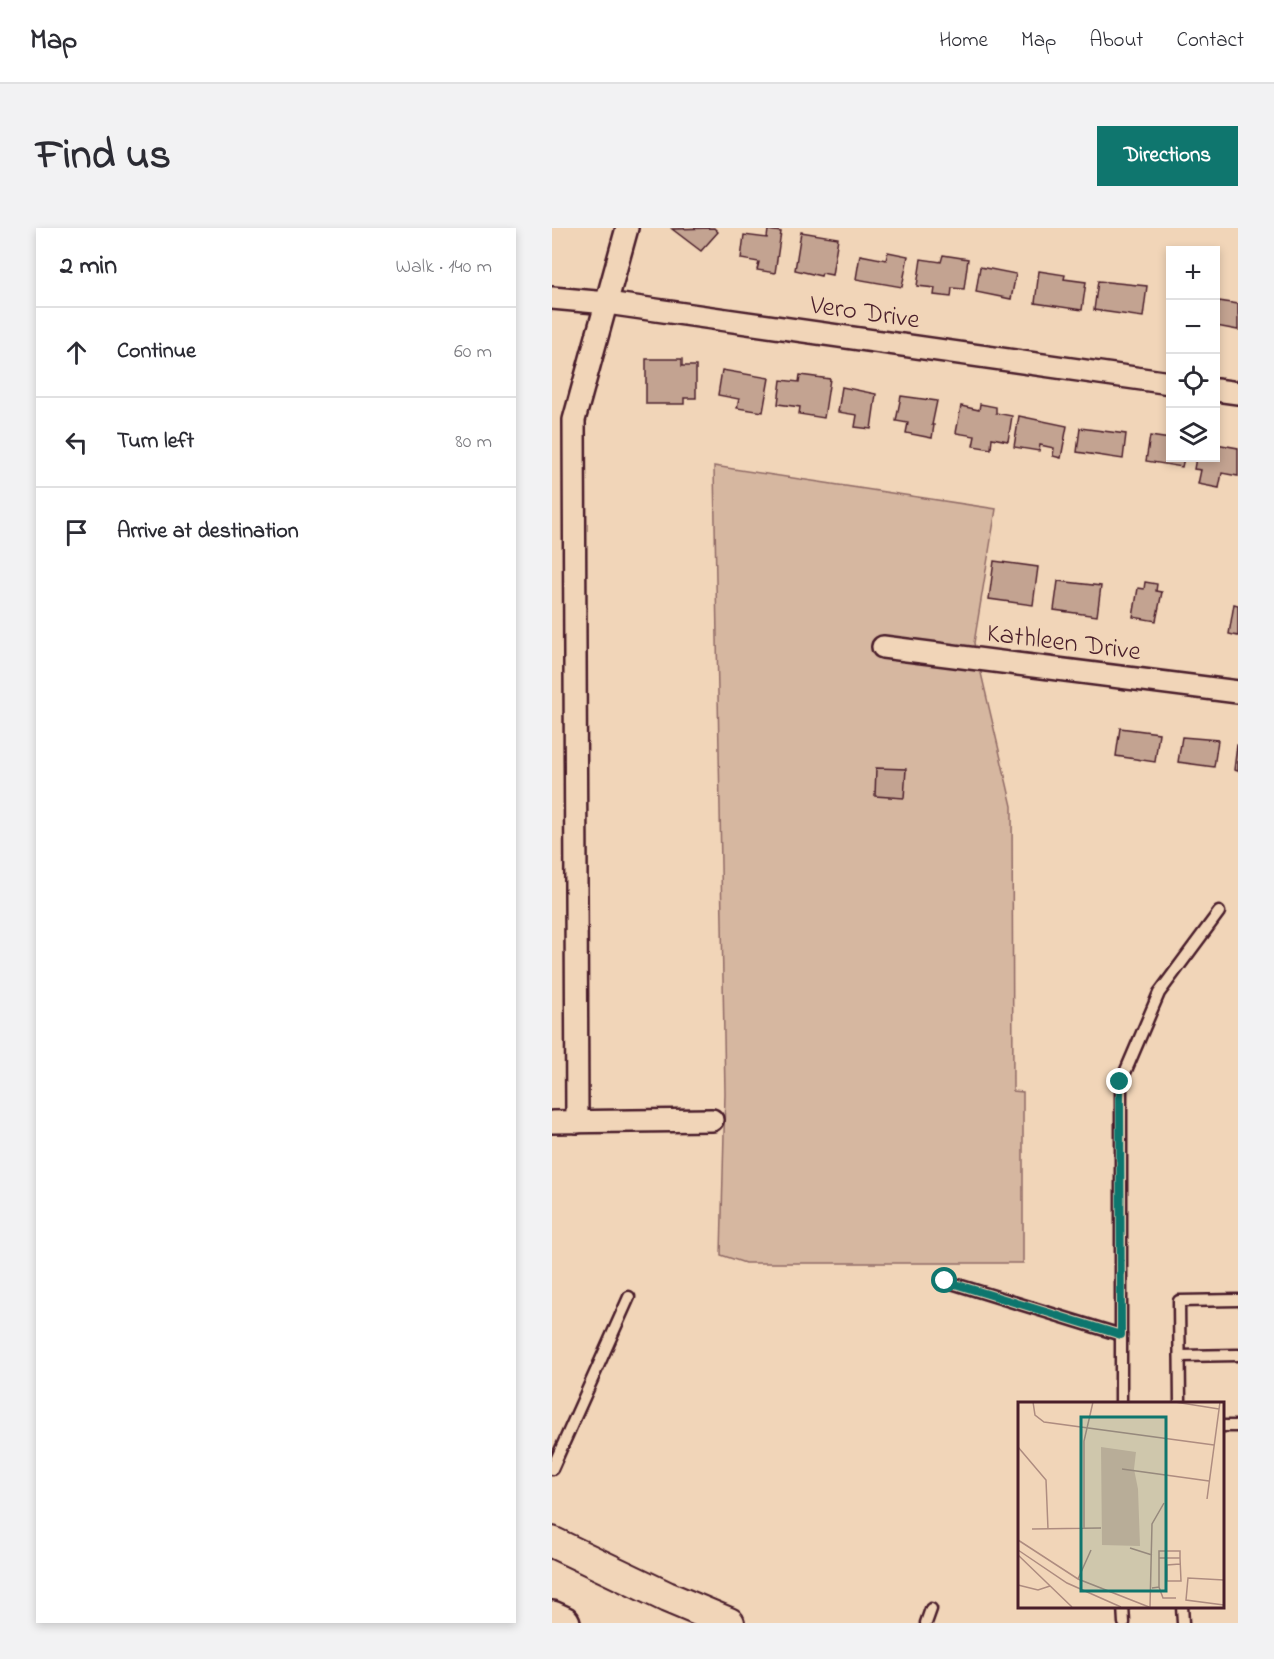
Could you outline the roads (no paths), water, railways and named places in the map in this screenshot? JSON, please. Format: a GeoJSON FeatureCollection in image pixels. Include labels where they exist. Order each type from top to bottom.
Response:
{"type":"FeatureCollection","features":[{"type":"Feature","properties":{"kind":"highway"},"geometry":{"type":"LineString","coordinates":[[552,1618],[563,1623]]}},
{"type":"Feature","properties":{"kind":"street"},"geometry":{"type":"LineString","coordinates":[[577,1122],[574,420],[627,228]]}},
{"type":"Feature","properties":{"kind":"street","name":"Vero Drive"},"geometry":{"type":"LineString","coordinates":[[552,298],[607,303],[1166,382]]}},
{"type":"Feature","properties":{"kind":"street"},"geometry":{"type":"LineString","coordinates":[[1220,391],[1238,393]]}},
{"type":"Feature","properties":{"kind":"street","name":"Kathleen Drive"},"geometry":{"type":"LineString","coordinates":[[883,646],[1238,692]]}},
{"type":"Feature","properties":{"kind":"street"},"geometry":{"type":"LineString","coordinates":[[552,1122],[712,1120]]}},
{"type":"Feature","properties":{"kind":"street"},"geometry":{"type":"LineString","coordinates":[[552,1542],[729,1623]]}},
{"type":"Feature","properties":{"kind":"lane"},"geometry":{"type":"LineString","coordinates":[[1121,1402],[1120,1082],[1159,993],[1219,912]]}},
{"type":"Feature","properties":{"kind":"lane"},"geometry":{"type":"LineString","coordinates":[[945,1281],[1121,1335]]}},
{"type":"Feature","properties":{"kind":"lane"},"geometry":{"type":"LineString","coordinates":[[552,1469],[629,1297]]}},
{"type":"Feature","properties":{"kind":"lane"},"geometry":{"type":"LineString","coordinates":[[1180,1402],[1179,1301],[1238,1300]]}},
{"type":"Feature","properties":{"kind":"lane"},"geometry":{"type":"LineString","coordinates":[[1180,1356],[1238,1355]]}},
{"type":"Feature","properties":{"kind":"lane"},"geometry":{"type":"LineString","coordinates":[[1123,1608],[1124,1623]]}},
{"type":"Feature","properties":{"kind":"lane"},"geometry":{"type":"LineString","coordinates":[[1182,1608],[1183,1623]]}},
{"type":"Feature","properties":{"kind":"lane"},"geometry":{"type":"LineString","coordinates":[[926,1623],[931,1609]]}}]}
